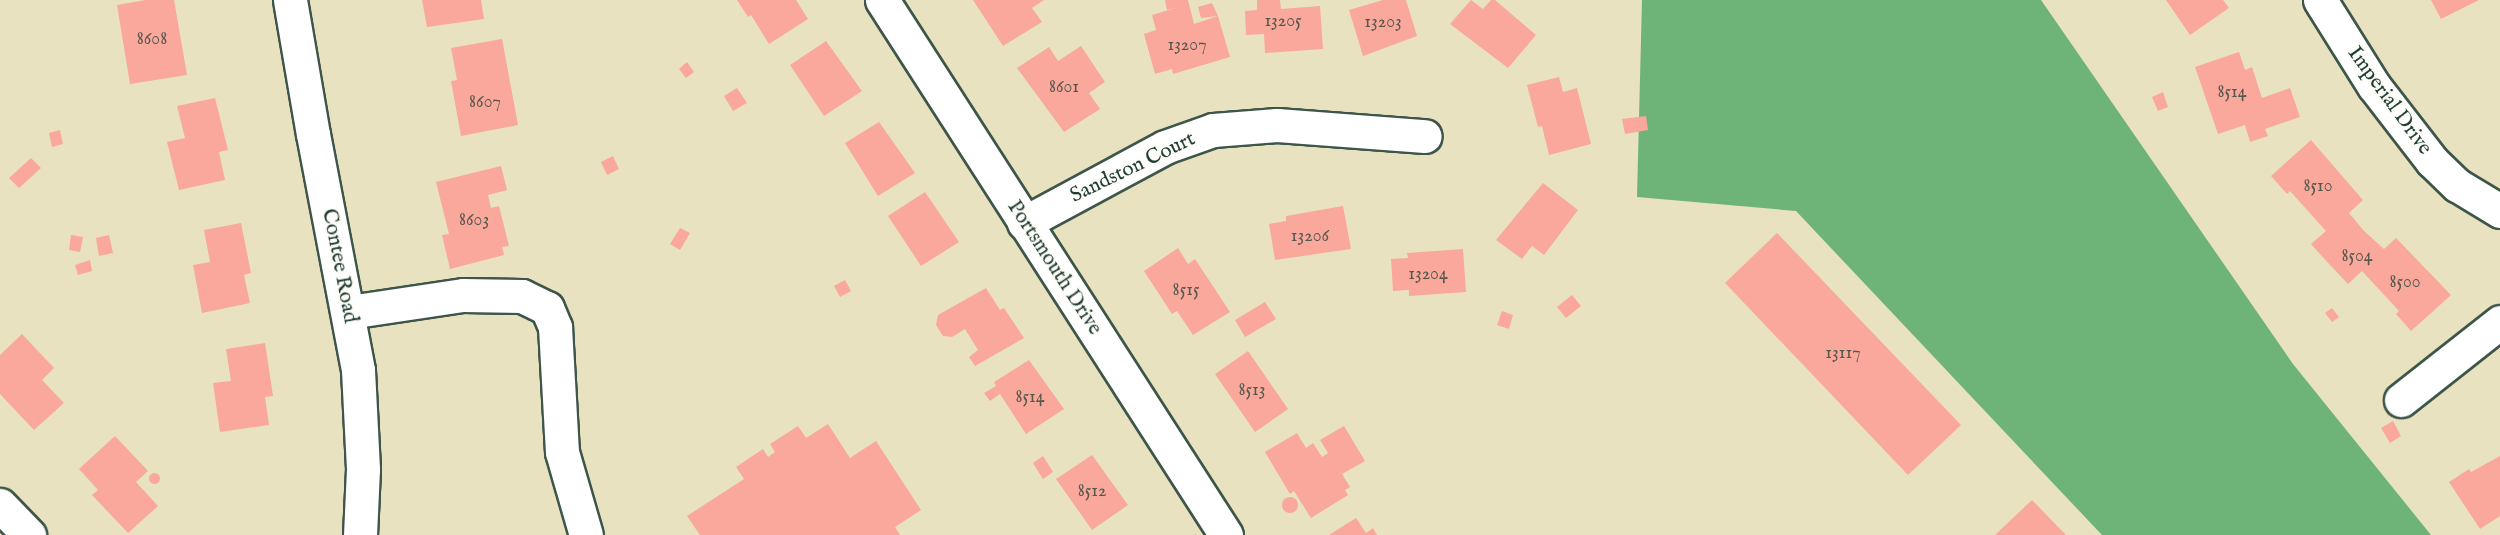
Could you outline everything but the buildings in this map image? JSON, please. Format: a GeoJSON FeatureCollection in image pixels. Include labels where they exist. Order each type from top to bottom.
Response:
{"type":"FeatureCollection","features":[{"type":"Feature","properties":{"kind":"street","name":"Contee Road"},"geometry":{"type":"LineString","coordinates":[[290,0],[358,370],[362,424],[360,535]]}},
{"type":"Feature","properties":{"kind":"street","name":"Portsmouth Drive"},"geometry":{"type":"LineString","coordinates":[[882,0],[1226,535]]}},
{"type":"Feature","properties":{"kind":"street","name":"Imperial Drive"},"geometry":{"type":"LineString","coordinates":[[2320,0],[2380,95],[2432,161],[2457,185],[2500,211]]}},
{"type":"Feature","properties":{"kind":"street","name":"Sandston Court"},"geometry":{"type":"LineString","coordinates":[[1024,223],[1165,147],[1213,130],[1277,125],[1425,136]]}},
{"type":"Feature","properties":{"kind":"street"},"geometry":{"type":"LineString","coordinates":[[349,312],[463,296],[522,296],[547,308],[555,327],[562,452],[586,535]]}},
{"type":"Feature","properties":{"kind":"street"},"geometry":{"type":"LineString","coordinates":[[2401,400],[2500,322]]}},
{"type":"Feature","properties":{"kind":"street"},"geometry":{"type":"LineString","coordinates":[[0,505],[29,535]]}},
{"type":"Feature","properties":{"kind":"green space"},"geometry":{"type":"Polygon","coordinates":[[[1642,0],[2041,0],[2293,364],[2431,535],[2102,535],[1796,211],[1637,197],[1642,0]]]}}]}
